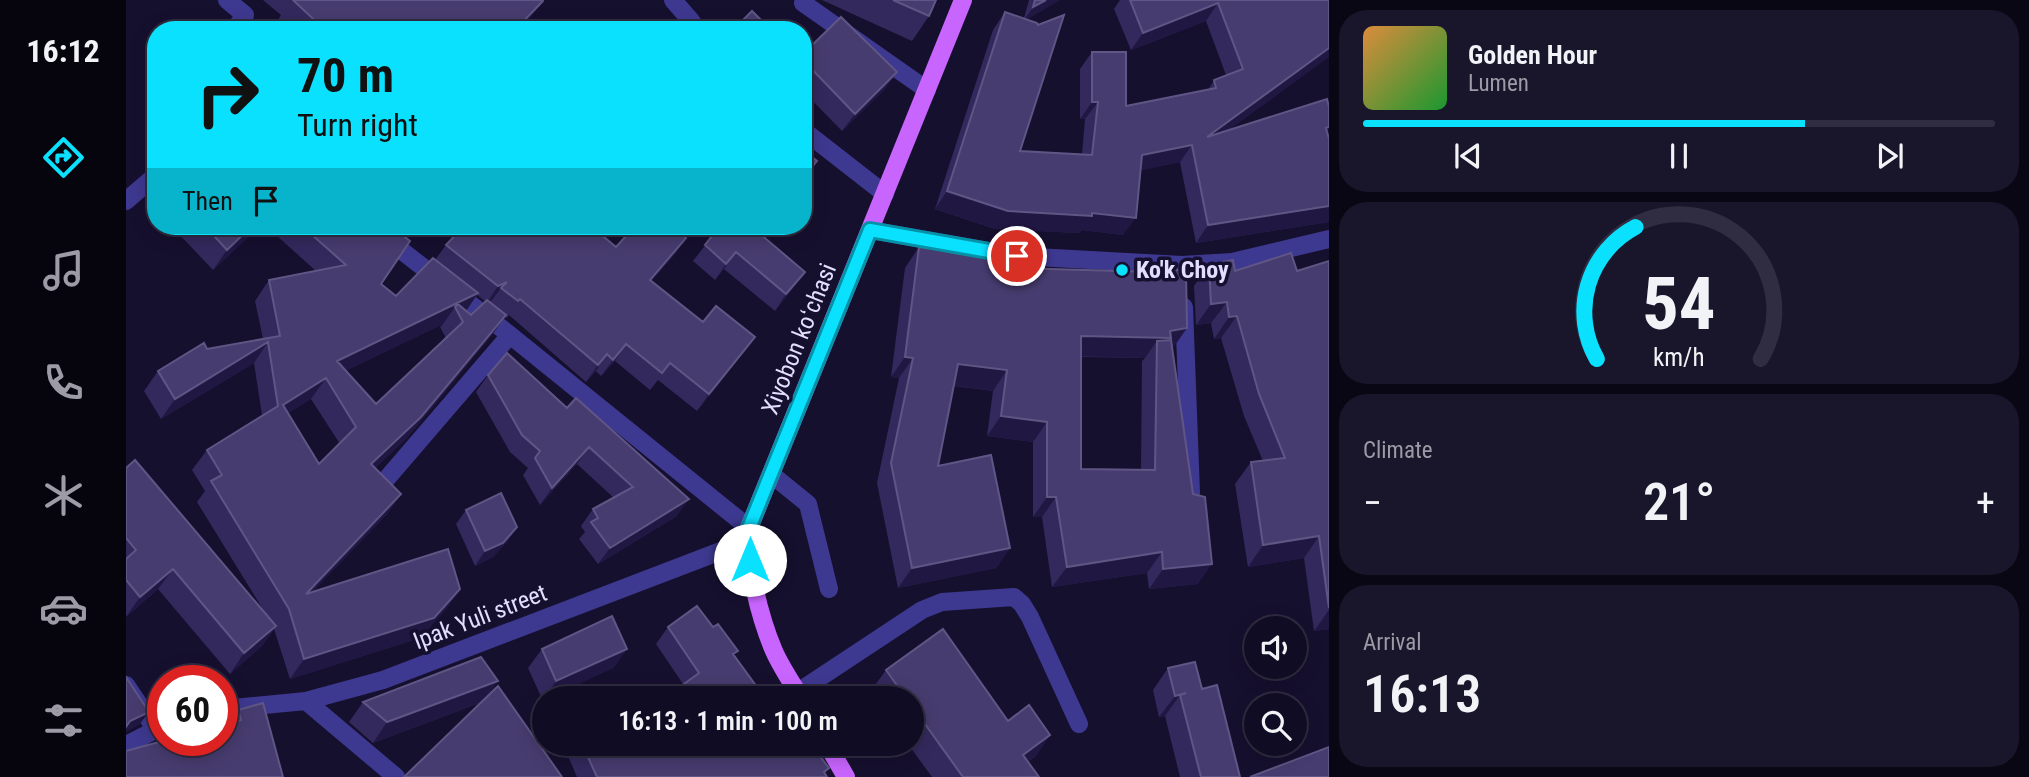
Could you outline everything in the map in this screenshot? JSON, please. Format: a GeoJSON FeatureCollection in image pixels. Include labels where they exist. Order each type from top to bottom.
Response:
{"type":"FeatureCollection","features":[{"type":"Feature","properties":{"kind":"main road","name":"Xiyobon koʻchasi"},"geometry":{"type":"LineString","coordinates":[[748,534],[963,0]]}},
{"type":"Feature","properties":{"kind":"main road"},"geometry":{"type":"LineString","coordinates":[[748,534],[757,598],[774,651],[794,686]]}},
{"type":"Feature","properties":{"kind":"main road"},"geometry":{"type":"LineString","coordinates":[[834,756],[846,777]]}},
{"type":"Feature","properties":{"kind":"street"},"geometry":{"type":"LineString","coordinates":[[227,0],[245,15],[241,21]]}},
{"type":"Feature","properties":{"kind":"street"},"geometry":{"type":"LineString","coordinates":[[673,0],[691,21]]}},
{"type":"Feature","properties":{"kind":"street"},"geometry":{"type":"LineString","coordinates":[[803,3],[927,90]]}},
{"type":"Feature","properties":{"kind":"street"},"geometry":{"type":"LineString","coordinates":[[812,137],[885,194]]}},
{"type":"Feature","properties":{"kind":"street"},"geometry":{"type":"LineString","coordinates":[[126,201],[147,182]]}},
{"type":"Feature","properties":{"kind":"street"},"geometry":{"type":"LineString","coordinates":[[870,230],[1017,256],[1183,279],[1232,262],[1329,239]]}},
{"type":"Feature","properties":{"kind":"street"},"geometry":{"type":"LineString","coordinates":[[382,235],[510,335],[748,534]]}},
{"type":"Feature","properties":{"kind":"street"},"geometry":{"type":"LineString","coordinates":[[1183,279],[1191,506]]}},
{"type":"Feature","properties":{"kind":"street"},"geometry":{"type":"LineString","coordinates":[[383,483],[510,335]]}},
{"type":"Feature","properties":{"kind":"street"},"geometry":{"type":"LineString","coordinates":[[771,474],[808,504],[830,589]]}},
{"type":"Feature","properties":{"kind":"street","name":"Ipak Yuli street"},"geometry":{"type":"LineString","coordinates":[[238,707],[306,701],[383,680],[748,534]]}},
{"type":"Feature","properties":{"kind":"street"},"geometry":{"type":"LineString","coordinates":[[812,686],[922,610],[942,602],[1014,597],[1030,617],[1079,724]]}},
{"type":"Feature","properties":{"kind":"street"},"geometry":{"type":"LineString","coordinates":[[126,685],[147,712]]}},
{"type":"Feature","properties":{"kind":"street"},"geometry":{"type":"LineString","coordinates":[[306,701],[396,777]]}},
{"type":"Feature","properties":{"kind":"street"},"geometry":{"type":"LineString","coordinates":[[126,745],[147,734]]}},
{"type":"Feature","properties":{"kind":"building"},"geometry":{"type":"Polygon","coordinates":[[[293,0],[543,1],[524,21],[315,21],[293,0]]]}},
{"type":"Feature","properties":{"kind":"building"},"geometry":{"type":"Polygon","coordinates":[[[893,0],[936,0],[929,16],[893,0]]]}},
{"type":"Feature","properties":{"kind":"building"},"geometry":{"type":"Polygon","coordinates":[[[1035,0],[1046,0],[1033,7],[1035,0]]]}},
{"type":"Feature","properties":{"kind":"building"},"geometry":{"type":"Polygon","coordinates":[[[1130,0],[1329,0],[1329,48],[1207,137],[1327,99],[1329,206],[1208,225],[1192,145],[1142,155],[1136,218],[1092,213],[1092,216],[1008,211],[947,191],[1005,12],[1038,25],[1064,15],[1020,151],[1092,155],[1098,102],[1092,102],[1092,52],[1126,52],[1126,106],[1216,88],[1214,80],[1243,69],[1218,3],[1143,33],[1130,0]]]}},
{"type":"Feature","properties":{"kind":"building"},"geometry":{"type":"Polygon","coordinates":[[[752,11],[762,21],[742,21],[752,11]]]}},
{"type":"Feature","properties":{"kind":"building"},"geometry":{"type":"Polygon","coordinates":[[[841,17],[897,72],[855,114],[812,69],[812,45],[841,17]]]}},
{"type":"Feature","properties":{"kind":"building"},"geometry":{"type":"Polygon","coordinates":[[[213,235],[243,235],[227,250],[213,235]]]}},
{"type":"Feature","properties":{"kind":"building"},"geometry":{"type":"Polygon","coordinates":[[[312,235],[402,235],[410,241],[381,284],[396,296],[433,258],[478,293],[337,361],[376,404],[463,322],[455,307],[458,304],[471,315],[487,300],[506,315],[421,417],[371,464],[401,494],[306,594],[448,549],[460,589],[434,618],[304,659],[289,609],[211,481],[222,475],[207,450],[278,406],[268,342],[175,399],[158,371],[204,343],[207,349],[280,336],[269,280],[346,265],[312,235]],[[326,378],[283,405],[319,464],[356,427],[326,378]]]}},
{"type":"Feature","properties":{"kind":"building"},"geometry":{"type":"Polygon","coordinates":[[[455,235],[602,235],[616,247],[627,235],[683,235],[686,238],[650,280],[703,322],[716,306],[755,337],[709,394],[670,363],[662,373],[626,344],[613,360],[607,354],[598,365],[520,299],[518,301],[501,288],[507,282],[498,286],[446,245],[455,235]]]}},
{"type":"Feature","properties":{"kind":"building"},"geometry":{"type":"Polygon","coordinates":[[[713,235],[761,235],[805,272],[786,294],[736,252],[726,264],[705,245],[713,235]]]}},
{"type":"Feature","properties":{"kind":"building"},"geometry":{"type":"Polygon","coordinates":[[[919,247],[986,256],[987,253],[1018,255],[1016,268],[1153,272],[1186,270],[1187,328],[1170,331],[1171,338],[1081,336],[1081,469],[1155,470],[1157,341],[1171,340],[1193,494],[1205,497],[1212,564],[1163,569],[1162,552],[1067,567],[1056,497],[1047,497],[1047,422],[1001,416],[1007,370],[958,364],[938,466],[991,455],[1010,548],[912,568],[891,463],[913,358],[905,357],[919,247]]]}},
{"type":"Feature","properties":{"kind":"building"},"geometry":{"type":"Polygon","coordinates":[[[1291,253],[1297,271],[1329,261],[1329,608],[1319,536],[1263,545],[1251,462],[1285,458],[1259,394],[1237,316],[1229,317],[1227,302],[1211,304],[1209,265],[1233,260],[1235,271],[1291,253]]]}},
{"type":"Feature","properties":{"kind":"building"},"geometry":{"type":"Polygon","coordinates":[[[507,353],[567,408],[576,398],[689,499],[610,548],[591,522],[598,518],[593,509],[633,487],[589,447],[552,488],[535,458],[540,451],[522,435],[488,375],[507,353]]]}},
{"type":"Feature","properties":{"kind":"building"},"geometry":{"type":"Polygon","coordinates":[[[135,460],[276,626],[244,653],[173,569],[140,597],[126,580],[126,559],[136,550],[126,538],[126,468],[135,460]]]}},
{"type":"Feature","properties":{"kind":"building"},"geometry":{"type":"Polygon","coordinates":[[[501,493],[517,527],[503,543],[485,551],[466,510],[501,493]]]}},
{"type":"Feature","properties":{"kind":"building"},"geometry":{"type":"Polygon","coordinates":[[[697,606],[713,627],[718,624],[738,651],[733,654],[756,686],[681,686],[699,673],[668,627],[697,606]]]}},
{"type":"Feature","properties":{"kind":"building"},"geometry":{"type":"Polygon","coordinates":[[[612,616],[627,649],[556,681],[542,649],[612,616]]]}},
{"type":"Feature","properties":{"kind":"building"},"geometry":{"type":"Polygon","coordinates":[[[943,629],[1008,721],[1029,705],[1050,735],[1023,755],[1039,777],[963,777],[924,723],[924,686],[897,686],[886,670],[943,629]]]}},
{"type":"Feature","properties":{"kind":"building"},"geometry":{"type":"Polygon","coordinates":[[[481,657],[498,681],[387,722],[363,702],[481,657]]]}},
{"type":"Feature","properties":{"kind":"building"},"geometry":{"type":"Polygon","coordinates":[[[1195,662],[1202,689],[1217,685],[1240,777],[1201,777],[1180,695],[1186,693],[1175,696],[1168,668],[1195,662]]]}},
{"type":"Feature","properties":{"kind":"building"},"geometry":{"type":"Polygon","coordinates":[[[126,677],[147,713],[130,721],[126,727],[126,677]]]}},
{"type":"Feature","properties":{"kind":"building"},"geometry":{"type":"Polygon","coordinates":[[[498,686],[532,734],[532,756],[547,756],[562,777],[404,777],[498,686]]]}},
{"type":"Feature","properties":{"kind":"building"},"geometry":{"type":"Polygon","coordinates":[[[263,703],[283,777],[126,777],[126,751],[147,745],[147,756],[238,756],[238,721],[241,720],[238,710],[263,703]]]}},
{"type":"Feature","properties":{"kind":"building"},"geometry":{"type":"Polygon","coordinates":[[[1329,747],[1329,777],[1250,777],[1307,756],[1329,747]]]}},
{"type":"Feature","properties":{"kind":"building"},"geometry":{"type":"Polygon","coordinates":[[[587,756],[820,756],[829,768],[824,772],[827,777],[597,777],[587,756]]]}},
{"type":"Feature","properties":{"kind":"place","name":"Ko'k Choy"},"geometry":{"type":"Point","coordinates":[1122,270]}},
{"type":"Feature","properties":{"kind":"route"},"geometry":{"type":"LineString","coordinates":[[750,560],[747,541],[749,528],[870,230],[1017,256]]}}]}
